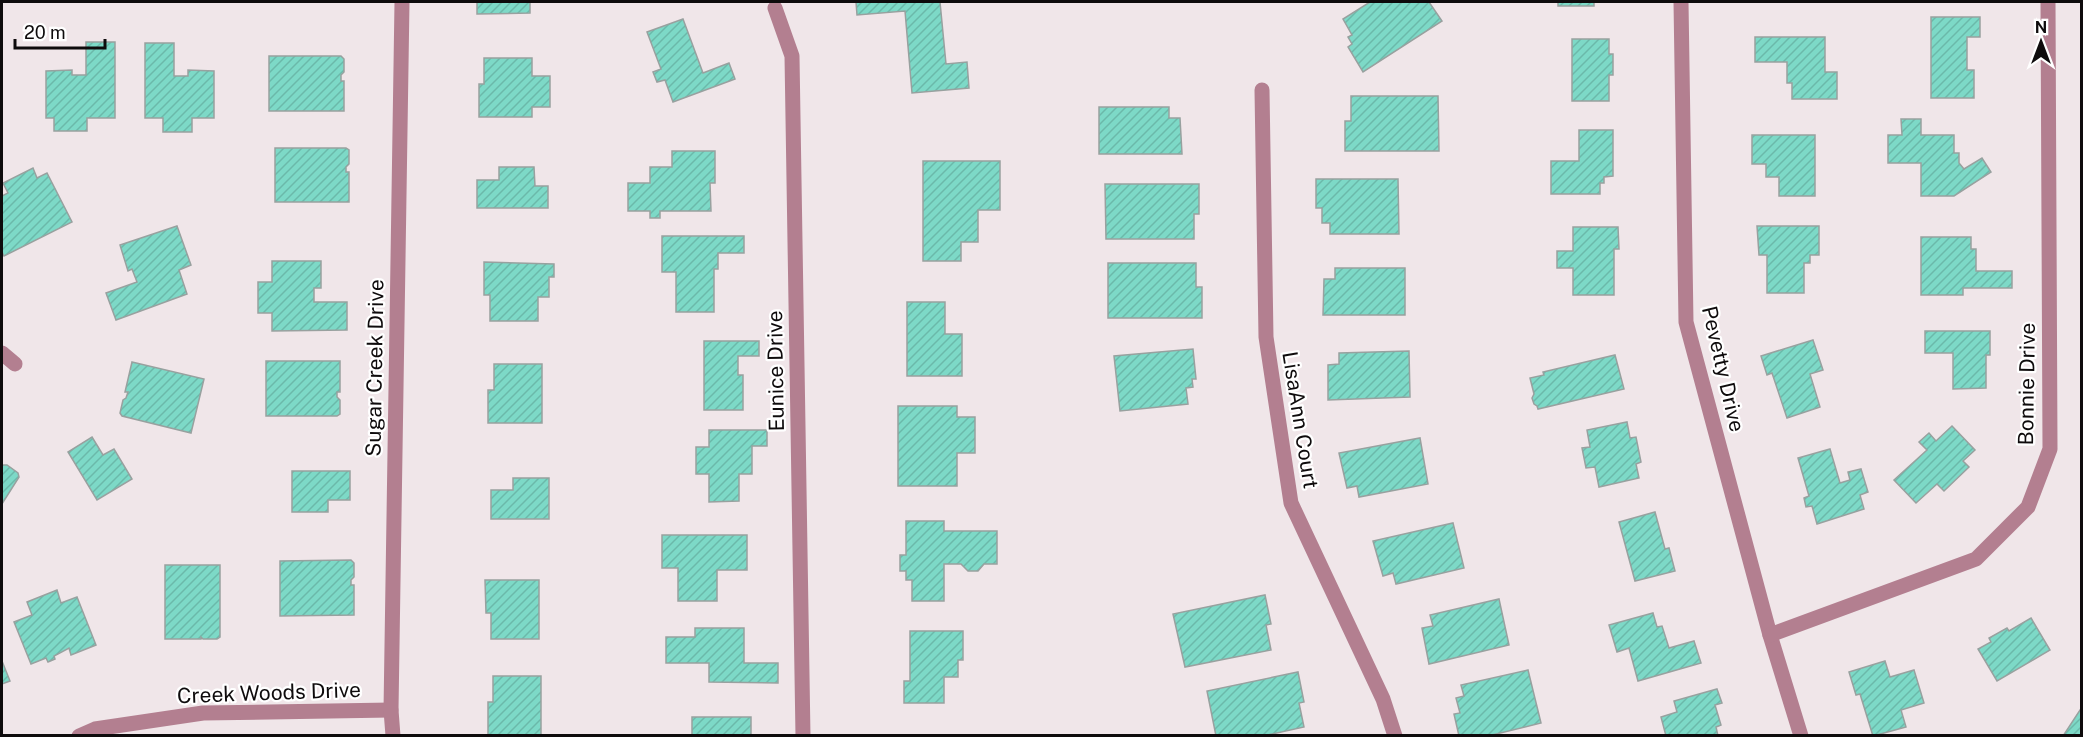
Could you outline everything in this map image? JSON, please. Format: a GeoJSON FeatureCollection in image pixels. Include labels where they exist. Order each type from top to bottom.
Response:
{"type":"FeatureCollection","features":[{"type":"Feature","properties":{"kind":"street","name":"Sugar Creek Drive"},"geometry":{"type":"LineString","coordinates":[[393,735],[391,710],[402,2]]}},
{"type":"Feature","properties":{"kind":"street","name":"Pevetty Drive"},"geometry":{"type":"LineString","coordinates":[[1681,2],[1686,322],[1770,635],[1801,735]]}},
{"type":"Feature","properties":{"kind":"street","name":"Bonnie Drive"},"geometry":{"type":"LineString","coordinates":[[1770,635],[1976,559],[2028,507],[2050,449],[2048,2]]}},
{"type":"Feature","properties":{"kind":"street","name":"Eunice Drive"},"geometry":{"type":"LineString","coordinates":[[775,8],[792,56],[803,735]]}},
{"type":"Feature","properties":{"kind":"street","name":"LisaAnn Court"},"geometry":{"type":"LineString","coordinates":[[1262,90],[1266,337],[1291,503],[1383,699],[1395,735]]}},
{"type":"Feature","properties":{"kind":"street"},"geometry":{"type":"LineString","coordinates":[[2,353],[15,364]]}},
{"type":"Feature","properties":{"kind":"street","name":"Creek Woods Drive"},"geometry":{"type":"LineString","coordinates":[[79,735],[95,729],[203,713],[391,710]]}},
{"type":"Feature","properties":{"kind":"building"},"geometry":{"type":"Polygon","coordinates":[[[477,2],[530,2],[530,13],[477,14],[477,2]]]}},
{"type":"Feature","properties":{"kind":"building"},"geometry":{"type":"Polygon","coordinates":[[[856,2],[940,2],[946,64],[967,62],[969,88],[912,93],[905,11],[857,15],[856,2]]]}},
{"type":"Feature","properties":{"kind":"building"},"geometry":{"type":"Polygon","coordinates":[[[1370,2],[1429,2],[1442,21],[1363,72],[1348,47],[1352,44],[1348,37],[1352,35],[1343,19],[1370,2]]]}},
{"type":"Feature","properties":{"kind":"building"},"geometry":{"type":"Polygon","coordinates":[[[1558,2],[1594,2],[1594,6],[1558,6],[1558,2]]]}},
{"type":"Feature","properties":{"kind":"building"},"geometry":{"type":"Polygon","coordinates":[[[1931,17],[1980,17],[1980,37],[1967,37],[1967,70],[1974,70],[1974,98],[1931,98],[1931,17]]]}},
{"type":"Feature","properties":{"kind":"building"},"geometry":{"type":"Polygon","coordinates":[[[683,19],[703,73],[729,63],[735,79],[673,102],[665,80],[657,82],[653,72],[661,69],[647,32],[683,19]]]}},
{"type":"Feature","properties":{"kind":"building"},"geometry":{"type":"Polygon","coordinates":[[[1755,37],[1825,37],[1825,72],[1837,72],[1837,99],[1792,99],[1792,83],[1787,83],[1787,62],[1755,62],[1755,37]]]}},
{"type":"Feature","properties":{"kind":"building"},"geometry":{"type":"Polygon","coordinates":[[[1572,39],[1609,39],[1609,54],[1613,54],[1613,75],[1609,75],[1609,101],[1572,101],[1572,39]]]}},
{"type":"Feature","properties":{"kind":"building"},"geometry":{"type":"Polygon","coordinates":[[[86,42],[115,42],[115,118],[87,118],[87,131],[54,131],[54,118],[46,118],[46,71],[72,70],[72,75],[86,75],[86,42]]]}},
{"type":"Feature","properties":{"kind":"building"},"geometry":{"type":"Polygon","coordinates":[[[145,43],[174,43],[174,76],[188,76],[188,70],[214,71],[214,118],[192,118],[192,132],[163,132],[163,118],[145,118],[145,43]]]}},
{"type":"Feature","properties":{"kind":"building"},"geometry":{"type":"Polygon","coordinates":[[[269,56],[341,56],[344,59],[341,81],[344,81],[344,111],[269,111],[269,56]]]}},
{"type":"Feature","properties":{"kind":"building"},"geometry":{"type":"Polygon","coordinates":[[[484,58],[532,58],[532,76],[550,76],[550,107],[532,107],[532,117],[479,117],[479,84],[484,84],[484,58]]]}},
{"type":"Feature","properties":{"kind":"building"},"geometry":{"type":"Polygon","coordinates":[[[1351,96],[1438,96],[1439,151],[1345,151],[1345,121],[1351,121],[1351,96]]]}},
{"type":"Feature","properties":{"kind":"building"},"geometry":{"type":"Polygon","coordinates":[[[1099,107],[1169,107],[1169,118],[1180,118],[1182,154],[1099,154],[1099,107]]]}},
{"type":"Feature","properties":{"kind":"building"},"geometry":{"type":"Polygon","coordinates":[[[1901,119],[1921,119],[1921,135],[1954,135],[1954,153],[1959,153],[1959,163],[1964,169],[1982,158],[1991,172],[1954,196],[1921,196],[1921,163],[1888,163],[1888,135],[1902,135],[1901,119]]]}},
{"type":"Feature","properties":{"kind":"building"},"geometry":{"type":"Polygon","coordinates":[[[1579,130],[1613,130],[1613,176],[1604,177],[1604,183],[1600,183],[1600,194],[1551,194],[1551,161],[1579,161],[1579,130]]]}},
{"type":"Feature","properties":{"kind":"building"},"geometry":{"type":"Polygon","coordinates":[[[1752,135],[1815,135],[1815,196],[1779,196],[1779,177],[1766,177],[1766,164],[1752,164],[1752,135]]]}},
{"type":"Feature","properties":{"kind":"building"},"geometry":{"type":"Polygon","coordinates":[[[275,148],[346,148],[349,150],[349,164],[346,172],[349,172],[349,202],[275,202],[275,148]]]}},
{"type":"Feature","properties":{"kind":"building"},"geometry":{"type":"Polygon","coordinates":[[[672,151],[715,151],[715,183],[710,183],[711,211],[660,211],[660,218],[650,218],[650,211],[628,211],[628,183],[650,183],[650,167],[672,167],[672,151]]]}},
{"type":"Feature","properties":{"kind":"building"},"geometry":{"type":"Polygon","coordinates":[[[923,161],[1000,161],[1000,210],[978,210],[978,242],[961,242],[961,261],[923,261],[923,161]]]}},
{"type":"Feature","properties":{"kind":"building"},"geometry":{"type":"Polygon","coordinates":[[[499,167],[534,167],[535,186],[548,186],[548,208],[477,208],[477,180],[499,180],[499,167]]]}},
{"type":"Feature","properties":{"kind":"building"},"geometry":{"type":"Polygon","coordinates":[[[33,168],[37,178],[47,173],[72,222],[4,256],[2,252],[2,196],[8,193],[3,183],[33,168]]]}},
{"type":"Feature","properties":{"kind":"building"},"geometry":{"type":"Polygon","coordinates":[[[1316,179],[1398,179],[1399,234],[1330,234],[1330,223],[1322,223],[1322,208],[1316,208],[1316,179]]]}},
{"type":"Feature","properties":{"kind":"building"},"geometry":{"type":"Polygon","coordinates":[[[1105,184],[1199,184],[1199,214],[1194,214],[1194,239],[1106,239],[1105,184]]]}},
{"type":"Feature","properties":{"kind":"building"},"geometry":{"type":"Polygon","coordinates":[[[177,226],[191,265],[179,270],[187,294],[116,320],[106,293],[137,282],[132,269],[128,271],[120,245],[177,226]]]}},
{"type":"Feature","properties":{"kind":"building"},"geometry":{"type":"Polygon","coordinates":[[[1757,226],[1819,226],[1819,255],[1810,255],[1810,263],[1804,263],[1804,293],[1767,293],[1767,255],[1759,255],[1757,226]]]}},
{"type":"Feature","properties":{"kind":"building"},"geometry":{"type":"Polygon","coordinates":[[[1573,227],[1618,227],[1619,249],[1614,249],[1614,295],[1573,295],[1573,268],[1557,268],[1557,251],[1573,251],[1573,227]]]}},
{"type":"Feature","properties":{"kind":"building"},"geometry":{"type":"Polygon","coordinates":[[[662,236],[744,236],[744,253],[718,253],[718,269],[714,269],[714,312],[676,312],[676,272],[662,272],[662,236]]]}},
{"type":"Feature","properties":{"kind":"building"},"geometry":{"type":"Polygon","coordinates":[[[1921,237],[1971,237],[1971,249],[1976,249],[1976,271],[2012,271],[2012,288],[1963,288],[1963,295],[1921,295],[1921,237]]]}},
{"type":"Feature","properties":{"kind":"building"},"geometry":{"type":"Polygon","coordinates":[[[272,261],[321,261],[321,288],[314,288],[314,302],[347,302],[347,330],[272,331],[272,313],[258,313],[258,282],[272,282],[272,261]]]}},
{"type":"Feature","properties":{"kind":"building"},"geometry":{"type":"Polygon","coordinates":[[[484,262],[554,264],[554,277],[549,277],[549,297],[538,297],[538,321],[490,321],[490,295],[484,295],[484,262]]]}},
{"type":"Feature","properties":{"kind":"building"},"geometry":{"type":"Polygon","coordinates":[[[1108,263],[1196,263],[1196,287],[1202,287],[1202,318],[1108,318],[1108,263]]]}},
{"type":"Feature","properties":{"kind":"building"},"geometry":{"type":"Polygon","coordinates":[[[1335,268],[1405,268],[1405,315],[1323,315],[1324,279],[1335,279],[1335,268]]]}},
{"type":"Feature","properties":{"kind":"building"},"geometry":{"type":"Polygon","coordinates":[[[907,302],[945,302],[945,334],[962,334],[962,376],[907,376],[907,302]]]}},
{"type":"Feature","properties":{"kind":"building"},"geometry":{"type":"Polygon","coordinates":[[[1925,331],[1990,331],[1990,355],[1986,355],[1986,388],[1953,389],[1953,353],[1925,353],[1925,331]]]}},
{"type":"Feature","properties":{"kind":"building"},"geometry":{"type":"Polygon","coordinates":[[[1813,340],[1823,370],[1810,374],[1820,407],[1787,418],[1772,373],[1767,375],[1761,356],[1813,340]]]}},
{"type":"Feature","properties":{"kind":"building"},"geometry":{"type":"Polygon","coordinates":[[[704,341],[759,341],[759,356],[738,356],[738,375],[743,375],[743,410],[704,410],[704,341]]]}},
{"type":"Feature","properties":{"kind":"building"},"geometry":{"type":"Polygon","coordinates":[[[1193,349],[1196,379],[1192,379],[1193,387],[1186,388],[1188,404],[1120,411],[1114,356],[1193,349]]]}},
{"type":"Feature","properties":{"kind":"building"},"geometry":{"type":"Polygon","coordinates":[[[1409,351],[1410,397],[1328,400],[1328,365],[1339,364],[1339,353],[1409,351]]]}},
{"type":"Feature","properties":{"kind":"building"},"geometry":{"type":"Polygon","coordinates":[[[1615,355],[1624,389],[1538,409],[1534,404],[1530,378],[1544,375],[1543,372],[1615,355]]]}},
{"type":"Feature","properties":{"kind":"building"},"geometry":{"type":"Polygon","coordinates":[[[266,361],[340,361],[340,392],[337,392],[337,397],[340,400],[340,414],[337,416],[266,416],[266,361]]]}},
{"type":"Feature","properties":{"kind":"building"},"geometry":{"type":"Polygon","coordinates":[[[132,362],[204,379],[191,433],[122,416],[120,413],[123,400],[128,392],[125,392],[132,362]]]}},
{"type":"Feature","properties":{"kind":"building"},"geometry":{"type":"Polygon","coordinates":[[[494,364],[542,364],[542,423],[488,423],[488,390],[494,390],[494,364]]]}},
{"type":"Feature","properties":{"kind":"building"},"geometry":{"type":"Polygon","coordinates":[[[898,406],[957,406],[957,417],[975,417],[975,453],[957,453],[957,486],[898,486],[898,406]]]}},
{"type":"Feature","properties":{"kind":"building"},"geometry":{"type":"Polygon","coordinates":[[[1627,422],[1630,438],[1636,437],[1641,462],[1636,464],[1639,478],[1599,487],[1595,467],[1586,468],[1582,448],[1590,447],[1587,430],[1627,422]]]}},
{"type":"Feature","properties":{"kind":"building"},"geometry":{"type":"Polygon","coordinates":[[[1952,426],[1975,450],[1963,461],[1969,467],[1944,491],[1937,484],[1916,503],[1894,480],[1927,450],[1919,442],[1929,433],[1936,441],[1952,426]]]}},
{"type":"Feature","properties":{"kind":"building"},"geometry":{"type":"Polygon","coordinates":[[[709,430],[767,430],[767,446],[752,446],[752,474],[739,474],[739,501],[709,502],[709,474],[696,474],[696,447],[709,447],[709,430]]]}},
{"type":"Feature","properties":{"kind":"building"},"geometry":{"type":"Polygon","coordinates":[[[92,437],[103,455],[114,449],[132,479],[97,500],[68,452],[92,437]]]}},
{"type":"Feature","properties":{"kind":"building"},"geometry":{"type":"Polygon","coordinates":[[[1420,438],[1428,484],[1359,497],[1357,486],[1347,488],[1339,453],[1420,438]]]}},
{"type":"Feature","properties":{"kind":"building"},"geometry":{"type":"Polygon","coordinates":[[[1830,449],[1840,483],[1850,480],[1848,472],[1861,469],[1868,492],[1860,495],[1864,509],[1817,524],[1812,506],[1806,507],[1804,498],[1809,496],[1798,458],[1830,449]]]}},
{"type":"Feature","properties":{"kind":"building"},"geometry":{"type":"Polygon","coordinates":[[[2,465],[7,465],[18,473],[19,477],[2,504],[2,465]]]}},
{"type":"Feature","properties":{"kind":"building"},"geometry":{"type":"Polygon","coordinates":[[[292,471],[350,471],[350,500],[328,500],[328,512],[292,512],[292,471]]]}},
{"type":"Feature","properties":{"kind":"building"},"geometry":{"type":"Polygon","coordinates":[[[513,478],[549,478],[549,519],[491,519],[491,490],[513,490],[513,478]]]}},
{"type":"Feature","properties":{"kind":"building"},"geometry":{"type":"Polygon","coordinates":[[[1655,512],[1665,549],[1669,548],[1675,571],[1635,581],[1619,522],[1655,512]]]}},
{"type":"Feature","properties":{"kind":"building"},"geometry":{"type":"Polygon","coordinates":[[[906,521],[944,521],[944,531],[997,531],[997,564],[984,564],[978,571],[968,571],[961,564],[944,564],[944,601],[912,601],[912,580],[906,580],[906,571],[900,571],[900,555],[906,555],[906,521]]]}},
{"type":"Feature","properties":{"kind":"building"},"geometry":{"type":"Polygon","coordinates":[[[1453,523],[1464,568],[1396,584],[1393,573],[1383,576],[1373,541],[1453,523]]]}},
{"type":"Feature","properties":{"kind":"building"},"geometry":{"type":"Polygon","coordinates":[[[662,535],[747,535],[747,570],[717,570],[717,601],[678,601],[678,568],[662,568],[662,535]]]}},
{"type":"Feature","properties":{"kind":"building"},"geometry":{"type":"Polygon","coordinates":[[[351,560],[354,563],[354,577],[351,585],[354,585],[354,615],[280,616],[280,561],[351,560]]]}},
{"type":"Feature","properties":{"kind":"building"},"geometry":{"type":"Polygon","coordinates":[[[165,565],[220,565],[220,637],[217,639],[201,637],[201,639],[165,639],[165,565]]]}},
{"type":"Feature","properties":{"kind":"building"},"geometry":{"type":"Polygon","coordinates":[[[485,580],[539,580],[539,639],[491,639],[491,613],[486,613],[485,580]]]}},
{"type":"Feature","properties":{"kind":"building"},"geometry":{"type":"Polygon","coordinates":[[[57,590],[61,603],[77,597],[96,645],[71,655],[69,648],[48,662],[46,658],[31,664],[14,622],[32,615],[27,602],[57,590]]]}},
{"type":"Feature","properties":{"kind":"building"},"geometry":{"type":"Polygon","coordinates":[[[1265,595],[1271,624],[1266,625],[1271,650],[1185,667],[1173,614],[1265,595]]]}},
{"type":"Feature","properties":{"kind":"building"},"geometry":{"type":"Polygon","coordinates":[[[1499,599],[1509,645],[1429,664],[1422,628],[1433,626],[1430,615],[1499,599]]]}},
{"type":"Feature","properties":{"kind":"building"},"geometry":{"type":"Polygon","coordinates":[[[1653,613],[1657,627],[1662,626],[1669,648],[1694,641],[1701,663],[1638,681],[1629,648],[1617,652],[1609,625],[1653,613]]]}},
{"type":"Feature","properties":{"kind":"building"},"geometry":{"type":"Polygon","coordinates":[[[2031,618],[2050,650],[1997,681],[1978,649],[1991,642],[1989,638],[2007,628],[2009,631],[2031,618]]]}},
{"type":"Feature","properties":{"kind":"building"},"geometry":{"type":"Polygon","coordinates":[[[695,628],[744,628],[744,663],[778,663],[778,683],[709,682],[709,663],[666,663],[666,637],[695,637],[695,628]]]}},
{"type":"Feature","properties":{"kind":"building"},"geometry":{"type":"Polygon","coordinates":[[[910,631],[963,631],[963,660],[958,660],[958,677],[944,677],[944,703],[904,703],[904,681],[910,681],[910,631]]]}},
{"type":"Feature","properties":{"kind":"building"},"geometry":{"type":"Polygon","coordinates":[[[2,661],[10,681],[2,684],[2,661]]]}},
{"type":"Feature","properties":{"kind":"building"},"geometry":{"type":"Polygon","coordinates":[[[1885,661],[1890,677],[1914,670],[1924,703],[1901,710],[1906,727],[1873,736],[1860,694],[1856,695],[1849,672],[1885,661]]]}},
{"type":"Feature","properties":{"kind":"building"},"geometry":{"type":"Polygon","coordinates":[[[1528,670],[1541,723],[1488,736],[1459,736],[1454,714],[1460,713],[1456,698],[1464,696],[1461,685],[1528,670]]]}},
{"type":"Feature","properties":{"kind":"building"},"geometry":{"type":"Polygon","coordinates":[[[1298,672],[1304,702],[1299,703],[1304,727],[1263,736],[1216,736],[1207,691],[1298,672]]]}},
{"type":"Feature","properties":{"kind":"building"},"geometry":{"type":"Polygon","coordinates":[[[493,676],[541,676],[541,735],[488,735],[488,702],[493,702],[493,676]]]}},
{"type":"Feature","properties":{"kind":"building"},"geometry":{"type":"Polygon","coordinates":[[[1717,689],[1722,703],[1715,705],[1721,725],[1716,727],[1718,736],[1666,736],[1661,717],[1677,712],[1674,701],[1717,689]]]}},
{"type":"Feature","properties":{"kind":"building"},"geometry":{"type":"Polygon","coordinates":[[[2082,707],[2082,736],[2063,736],[2082,707]]]}},
{"type":"Feature","properties":{"kind":"building"},"geometry":{"type":"Polygon","coordinates":[[[692,717],[751,717],[751,736],[692,736],[692,717]]]}}]}
